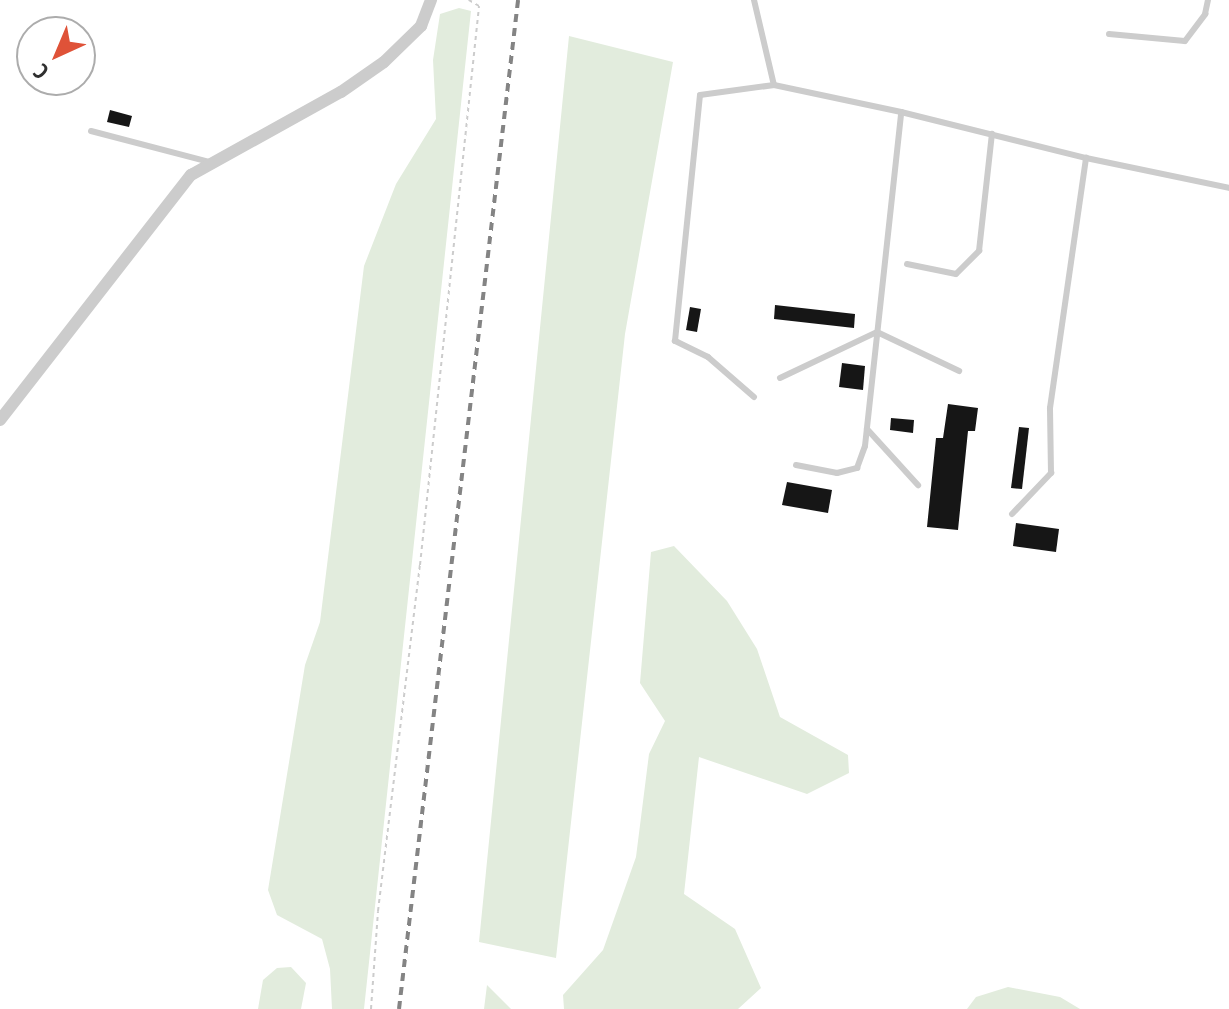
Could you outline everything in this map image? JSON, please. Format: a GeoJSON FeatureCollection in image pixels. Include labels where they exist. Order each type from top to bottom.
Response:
{"type":"FeatureCollection","features":[{"type":"Feature","properties":{"kind":"street"},"geometry":{"type":"LineString","coordinates":[[0,420],[191,175],[209,162],[341,92],[384,62],[421,26],[431,0]]}},
{"type":"Feature","properties":{"kind":"lane"},"geometry":{"type":"LineString","coordinates":[[754,0],[774,85]]}},
{"type":"Feature","properties":{"kind":"lane"},"geometry":{"type":"LineString","coordinates":[[1109,34],[1185,41],[1205,14],[1208,0]]}},
{"type":"Feature","properties":{"kind":"lane"},"geometry":{"type":"LineString","coordinates":[[754,397],[708,357],[675,341],[700,95],[774,85],[1229,188]]}},
{"type":"Feature","properties":{"kind":"lane"},"geometry":{"type":"LineString","coordinates":[[796,465],[837,473],[857,468],[867,429],[901,112]]}},
{"type":"Feature","properties":{"kind":"lane"},"geometry":{"type":"LineString","coordinates":[[91,131],[209,162]]}},
{"type":"Feature","properties":{"kind":"lane"},"geometry":{"type":"LineString","coordinates":[[907,264],[956,274],[979,251],[992,134]]}},
{"type":"Feature","properties":{"kind":"lane"},"geometry":{"type":"LineString","coordinates":[[1012,514],[1051,473],[1050,408],[1086,158]]}},
{"type":"Feature","properties":{"kind":"lane"},"geometry":{"type":"LineString","coordinates":[[780,378],[877,332],[959,371]]}},
{"type":"Feature","properties":{"kind":"lane"},"geometry":{"type":"LineString","coordinates":[[867,429],[918,485]]}},
{"type":"Feature","properties":{"kind":"path"},"geometry":{"type":"LineString","coordinates":[[371,1009],[378,911],[420,565],[479,6],[469,0]]}},
{"type":"Feature","properties":{"kind":"green space"},"geometry":{"type":"Polygon","coordinates":[[[459,8],[471,11],[364,1009],[332,1009],[330,969],[322,939],[277,915],[268,890],[305,665],[320,622],[364,266],[396,184],[436,119],[433,60],[440,14],[459,8]]]}},
{"type":"Feature","properties":{"kind":"green space"},"geometry":{"type":"Polygon","coordinates":[[[569,36],[673,62],[625,334],[556,958],[479,942],[569,36]]]}},
{"type":"Feature","properties":{"kind":"green space"},"geometry":{"type":"Polygon","coordinates":[[[674,546],[727,601],[757,649],[780,717],[848,755],[849,773],[807,794],[699,757],[684,894],[735,929],[761,988],[738,1009],[564,1009],[563,995],[603,950],[636,857],[649,754],[665,721],[640,683],[651,552],[674,546]]]}},
{"type":"Feature","properties":{"kind":"green space"},"geometry":{"type":"Polygon","coordinates":[[[291,967],[306,983],[301,1009],[258,1009],[263,980],[277,968],[291,967]]]}},
{"type":"Feature","properties":{"kind":"green space"},"geometry":{"type":"Polygon","coordinates":[[[487,985],[511,1009],[484,1009],[487,985]]]}},
{"type":"Feature","properties":{"kind":"green space"},"geometry":{"type":"Polygon","coordinates":[[[1008,987],[1060,997],[1080,1009],[967,1009],[976,997],[1008,987]]]}},
{"type":"Feature","properties":{"kind":"building"},"geometry":{"type":"Polygon","coordinates":[[[110,110],[132,116],[129,127],[107,122],[110,110]]]}},
{"type":"Feature","properties":{"kind":"building"},"geometry":{"type":"Polygon","coordinates":[[[775,305],[855,314],[854,328],[774,319],[775,305]]]}},
{"type":"Feature","properties":{"kind":"building"},"geometry":{"type":"Polygon","coordinates":[[[690,307],[701,309],[697,332],[686,330],[690,307]]]}},
{"type":"Feature","properties":{"kind":"building"},"geometry":{"type":"Polygon","coordinates":[[[842,363],[865,366],[863,390],[839,387],[842,363]]]}},
{"type":"Feature","properties":{"kind":"building"},"geometry":{"type":"Polygon","coordinates":[[[948,404],[978,408],[975,431],[968,431],[958,530],[927,527],[936,438],[943,438],[948,404]]]}},
{"type":"Feature","properties":{"kind":"building"},"geometry":{"type":"Polygon","coordinates":[[[891,418],[914,420],[913,433],[890,430],[891,418]]]}},
{"type":"Feature","properties":{"kind":"building"},"geometry":{"type":"Polygon","coordinates":[[[1019,427],[1029,428],[1022,489],[1011,488],[1019,427]]]}},
{"type":"Feature","properties":{"kind":"building"},"geometry":{"type":"Polygon","coordinates":[[[787,482],[832,490],[828,513],[782,505],[787,482]]]}},
{"type":"Feature","properties":{"kind":"building"},"geometry":{"type":"Polygon","coordinates":[[[1016,523],[1059,529],[1056,552],[1013,546],[1016,523]]]}},
{"type":"Feature","properties":{"kind":"railway"},"geometry":{"type":"LineString","coordinates":[[399,1009],[518,0]]}}]}
